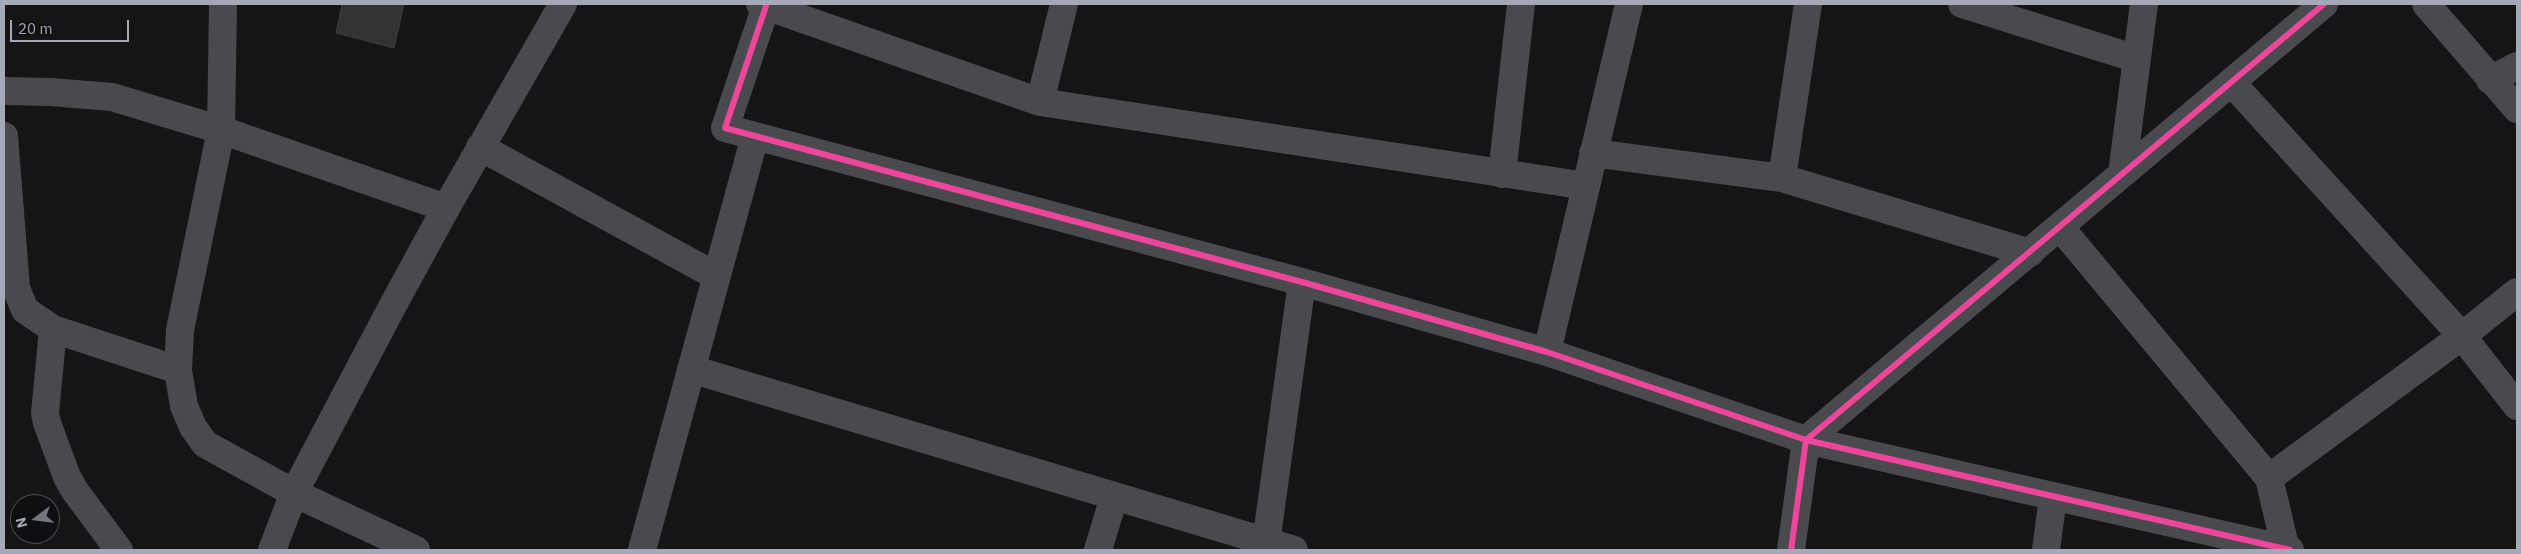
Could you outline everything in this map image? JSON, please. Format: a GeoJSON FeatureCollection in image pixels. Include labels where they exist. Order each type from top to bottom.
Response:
{"type":"FeatureCollection","features":[{"type":"Feature","properties":{"kind":"street"},"geometry":{"type":"LineString","coordinates":[[223,4],[221,130],[180,330],[178,370],[184,406],[193,427],[205,444],[294,493],[416,550]]}},
{"type":"Feature","properties":{"kind":"street"},"geometry":{"type":"LineString","coordinates":[[272,550],[294,493],[446,208],[563,4]]}},
{"type":"Feature","properties":{"kind":"street"},"geometry":{"type":"LineString","coordinates":[[1040,102],[1064,4]]}},
{"type":"Feature","properties":{"kind":"street"},"geometry":{"type":"LineString","coordinates":[[1502,174],[1521,4]]}},
{"type":"Feature","properties":{"kind":"street"},"geometry":{"type":"LineString","coordinates":[[1547,352],[1629,4]]}},
{"type":"Feature","properties":{"kind":"street"},"geometry":{"type":"LineString","coordinates":[[1782,178],[1808,4]]}},
{"type":"Feature","properties":{"kind":"street"},"geometry":{"type":"LineString","coordinates":[[1962,4],[2137,59]]}},
{"type":"Feature","properties":{"kind":"street"},"geometry":{"type":"LineString","coordinates":[[2122,174],[2144,4]]}},
{"type":"Feature","properties":{"kind":"street"},"geometry":{"type":"LineString","coordinates":[[1791,550],[1806,440],[2030,254],[2324,4]]}},
{"type":"Feature","properties":{"kind":"street"},"geometry":{"type":"LineString","coordinates":[[2426,4],[2517,109]]}},
{"type":"Feature","properties":{"kind":"street"},"geometry":{"type":"LineString","coordinates":[[1586,186],[1040,102],[763,5],[725,128],[1302,282],[1547,352],[1806,440],[2287,550],[2269,478],[2060,227]]}},
{"type":"Feature","properties":{"kind":"street"},"geometry":{"type":"LineString","coordinates":[[2490,80],[2517,66]]}},
{"type":"Feature","properties":{"kind":"street"},"geometry":{"type":"LineString","coordinates":[[2231,82],[2462,336],[2517,406]]}},
{"type":"Feature","properties":{"kind":"street"},"geometry":{"type":"LineString","coordinates":[[4,91],[51,92],[112,97],[221,130],[446,208]]}},
{"type":"Feature","properties":{"kind":"street"},"geometry":{"type":"LineString","coordinates":[[4,136],[16,288],[25,310],[53,329],[178,370]]}},
{"type":"Feature","properties":{"kind":"street"},"geometry":{"type":"LineString","coordinates":[[642,550],[755,136]]}},
{"type":"Feature","properties":{"kind":"street"},"geometry":{"type":"LineString","coordinates":[[480,147],[716,276]]}},
{"type":"Feature","properties":{"kind":"street"},"geometry":{"type":"LineString","coordinates":[[1593,153],[1782,178],[2030,254]]}},
{"type":"Feature","properties":{"kind":"street"},"geometry":{"type":"LineString","coordinates":[[1266,547],[1302,282]]}},
{"type":"Feature","properties":{"kind":"street"},"geometry":{"type":"LineString","coordinates":[[2269,478],[2462,336],[2517,292]]}},
{"type":"Feature","properties":{"kind":"street"},"geometry":{"type":"LineString","coordinates":[[53,329],[45,413],[47,423],[67,477],[75,491],[120,550]]}},
{"type":"Feature","properties":{"kind":"street"},"geometry":{"type":"LineString","coordinates":[[691,369],[1114,497],[1266,547],[1294,550]]}},
{"type":"Feature","properties":{"kind":"street"},"geometry":{"type":"LineString","coordinates":[[1098,550],[1114,497]]}},
{"type":"Feature","properties":{"kind":"street"},"geometry":{"type":"LineString","coordinates":[[2046,550],[2053,497]]}},
{"type":"Feature","properties":{"kind":"building"},"geometry":{"type":"Polygon","coordinates":[[[342,4],[404,4],[394,48],[336,33],[342,4]]]}},
{"type":"Feature","properties":{"kind":"cycle path"},"geometry":{"type":"LineString","coordinates":[[1791,550],[1806,440],[2324,4]]}},
{"type":"Feature","properties":{"kind":"cycle path"},"geometry":{"type":"LineString","coordinates":[[766,6],[725,128],[1302,282],[1547,352],[1806,440],[2290,550]]}}]}
